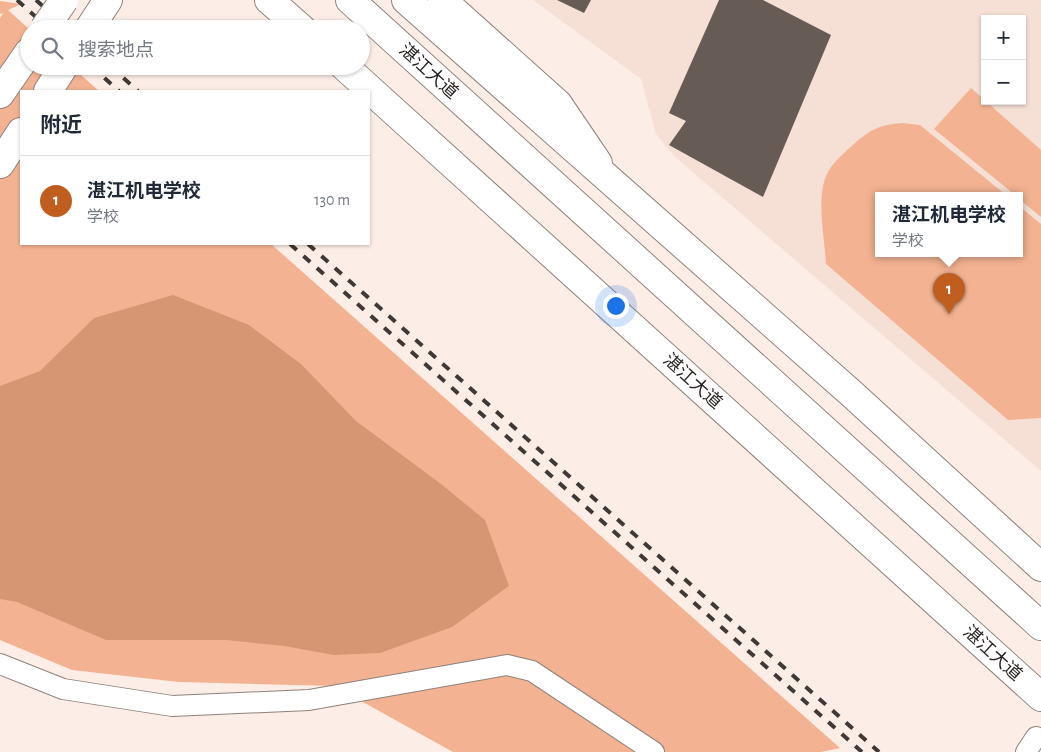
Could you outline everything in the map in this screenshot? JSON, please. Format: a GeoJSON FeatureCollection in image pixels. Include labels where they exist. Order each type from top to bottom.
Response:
{"type":"FeatureCollection","features":[{"type":"Feature","properties":{"kind":"main road"},"geometry":{"type":"LineString","coordinates":[[50,20],[64,0]]}},
{"type":"Feature","properties":{"kind":"main road"},"geometry":{"type":"LineString","coordinates":[[95,20],[108,0]]}},
{"type":"Feature","properties":{"kind":"main road"},"geometry":{"type":"LineString","coordinates":[[269,0],[292,20]]}},
{"type":"Feature","properties":{"kind":"main road","name":"湛江大道"},"geometry":{"type":"LineString","coordinates":[[350,0],[1041,626]]}},
{"type":"Feature","properties":{"kind":"main road"},"geometry":{"type":"LineString","coordinates":[[406,0],[852,394],[1041,567]]}},
{"type":"Feature","properties":{"kind":"main road"},"geometry":{"type":"LineString","coordinates":[[442,0],[558,104],[612,182]]}},
{"type":"Feature","properties":{"kind":"main road"},"geometry":{"type":"LineString","coordinates":[[0,94],[20,65]]}},
{"type":"Feature","properties":{"kind":"main road"},"geometry":{"type":"LineString","coordinates":[[49,90],[58,75]]}},
{"type":"Feature","properties":{"kind":"main road","name":"湛江大道"},"geometry":{"type":"LineString","coordinates":[[354,75],[1041,697]]}},
{"type":"Feature","properties":{"kind":"main road"},"geometry":{"type":"LineString","coordinates":[[0,164],[20,134]]}},
{"type":"Feature","properties":{"kind":"street"},"geometry":{"type":"LineString","coordinates":[[0,664],[63,689],[172,706],[309,700],[507,665],[532,671],[654,752]]}},
{"type":"Feature","properties":{"kind":"shaded area"},"geometry":{"type":"Polygon","coordinates":[[[533,0],[1041,0],[1041,471],[675,157],[656,134],[641,79],[533,0]]]}},
{"type":"Feature","properties":{"kind":"shaded area"},"geometry":{"type":"Polygon","coordinates":[[[0,1],[21,4],[8,10],[20,21],[20,75],[81,75],[98,90],[20,90],[20,245],[272,245],[840,748],[821,752],[453,752],[334,686],[179,682],[72,670],[0,640],[0,18],[3,13],[0,14],[0,1]]]}},
{"type":"Feature","properties":{"kind":"shaded area"},"geometry":{"type":"Polygon","coordinates":[[[971,88],[981,97],[981,105],[990,105],[1041,150],[1041,217],[1023,202],[1023,192],[1011,192],[934,129],[971,88]]]}},
{"type":"Feature","properties":{"kind":"shaded area"},"geometry":{"type":"Polygon","coordinates":[[[902,123],[920,125],[1002,192],[875,192],[875,257],[1023,257],[1023,209],[1041,224],[1041,418],[1008,420],[826,264],[821,204],[824,181],[834,164],[854,144],[865,135],[887,125],[902,123]]]}},
{"type":"Feature","properties":{"kind":"shaded area"},"geometry":{"type":"Polygon","coordinates":[[[173,295],[249,325],[301,364],[356,421],[441,484],[485,520],[509,586],[452,627],[380,653],[334,655],[284,646],[226,640],[106,640],[17,602],[0,599],[0,386],[40,371],[94,318],[173,295]]]}},
{"type":"Feature","properties":{"kind":"building"},"geometry":{"type":"Polygon","coordinates":[[[557,0],[591,0],[584,13],[557,0]]]}},
{"type":"Feature","properties":{"kind":"building"},"geometry":{"type":"Polygon","coordinates":[[[719,0],[763,0],[831,35],[763,197],[669,145],[686,121],[669,113],[719,0]]]}},
{"type":"Feature","properties":{"kind":"railway"},"geometry":{"type":"LineString","coordinates":[[17,0],[39,20]]}},
{"type":"Feature","properties":{"kind":"railway"},"geometry":{"type":"LineString","coordinates":[[36,0],[58,20]]}},
{"type":"Feature","properties":{"kind":"railway"},"geometry":{"type":"LineString","coordinates":[[101,75],[118,90]]}},
{"type":"Feature","properties":{"kind":"railway"},"geometry":{"type":"LineString","coordinates":[[120,75],[137,90]]}},
{"type":"Feature","properties":{"kind":"railway"},"geometry":{"type":"LineString","coordinates":[[291,245],[862,752]]}},
{"type":"Feature","properties":{"kind":"railway"},"geometry":{"type":"LineString","coordinates":[[309,245],[879,752]]}},
{"type":"Feature","properties":{"kind":"place","name":"湛江机电学校"},"geometry":{"type":"Point","coordinates":[949,314]}}]}
